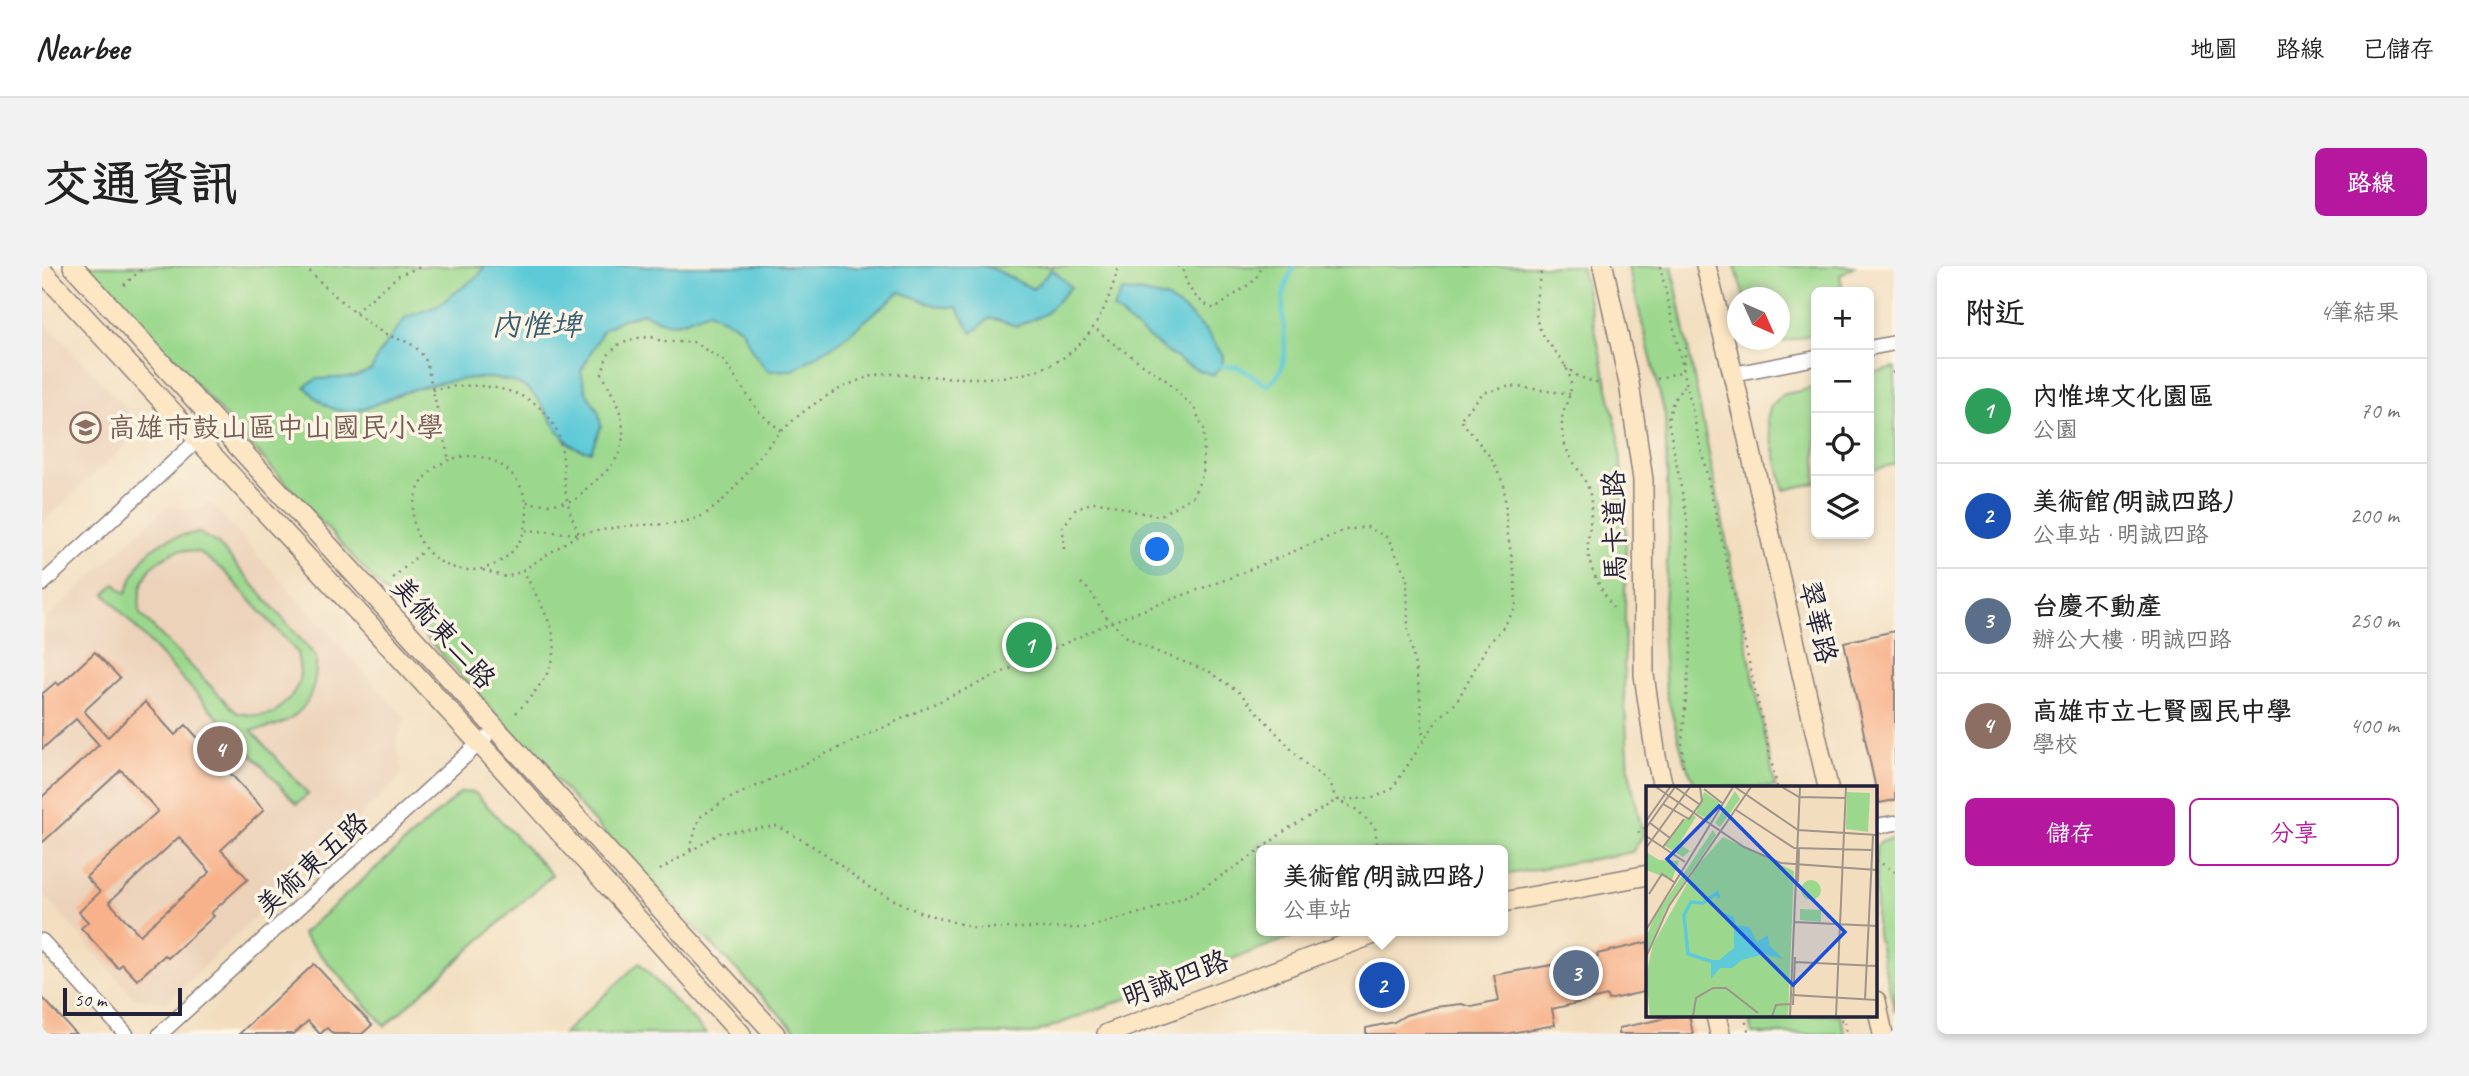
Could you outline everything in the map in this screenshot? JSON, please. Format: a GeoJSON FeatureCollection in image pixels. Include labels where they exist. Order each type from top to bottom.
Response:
{"type":"FeatureCollection","features":[{"type":"Feature","properties":{"kind":"street","name":"美術東二路"},"geometry":{"type":"LineString","coordinates":[[73,266],[494,730],[775,1034]]}},
{"type":"Feature","properties":{"kind":"street","name":"馬卡道路"},"geometry":{"type":"LineString","coordinates":[[1603,266],[1629,383],[1643,480],[1644,675],[1663,786]]}},
{"type":"Feature","properties":{"kind":"street","name":"翠華路"},"geometry":{"type":"LineString","coordinates":[[1706,266],[1828,786]]}},
{"type":"Feature","properties":{"kind":"street","name":"美術東二路"},"geometry":{"type":"LineString","coordinates":[[42,271],[479,744],[741,1034]]}},
{"type":"Feature","properties":{"kind":"street"},"geometry":{"type":"LineString","coordinates":[[1874,347],[1895,343]]}},
{"type":"Feature","properties":{"kind":"street"},"geometry":{"type":"LineString","coordinates":[[1733,374],[1811,359]]}},
{"type":"Feature","properties":{"kind":"street"},"geometry":{"type":"LineString","coordinates":[[42,584],[216,423]]}},
{"type":"Feature","properties":{"kind":"street","name":"美術東五路"},"geometry":{"type":"LineString","coordinates":[[160,1034],[494,730]]}},
{"type":"Feature","properties":{"kind":"street"},"geometry":{"type":"LineString","coordinates":[[1508,901],[1646,875]]}},
{"type":"Feature","properties":{"kind":"street","name":"明誠四路"},"geometry":{"type":"LineString","coordinates":[[1107,1034],[1369,936]]}},
{"type":"Feature","properties":{"kind":"street"},"geometry":{"type":"LineString","coordinates":[[42,941],[126,1034]]}},
{"type":"Feature","properties":{"kind":"street"},"geometry":{"type":"LineString","coordinates":[[1878,1010],[1883,1034]]}},
{"type":"Feature","properties":{"kind":"street"},"geometry":{"type":"LineString","coordinates":[[1716,1016],[1720,1034]]}},
{"type":"Feature","properties":{"kind":"path"},"geometry":{"type":"LineString","coordinates":[[124,285],[145,266]]}},
{"type":"Feature","properties":{"kind":"path"},"geometry":{"type":"LineString","coordinates":[[305,266],[355,313],[378,330],[396,339],[413,343],[420,350],[426,361],[449,461]]}},
{"type":"Feature","properties":{"kind":"path"},"geometry":{"type":"LineString","coordinates":[[355,313],[400,275],[423,266]]}},
{"type":"Feature","properties":{"kind":"path"},"geometry":{"type":"LineString","coordinates":[[525,530],[579,534],[625,526],[688,521],[701,516],[716,507],[781,431],[806,410],[831,393],[870,376],[897,373],[985,378],[1021,375],[1054,363],[1096,328],[1118,266]]}},
{"type":"Feature","properties":{"kind":"path"},"geometry":{"type":"LineString","coordinates":[[1178,266],[1183,269],[1184,279],[1194,295],[1215,309],[1255,280],[1262,266]]}},
{"type":"Feature","properties":{"kind":"path"},"geometry":{"type":"LineString","coordinates":[[1542,266],[1535,311],[1540,330],[1565,366],[1577,376],[1599,384]]}},
{"type":"Feature","properties":{"kind":"path"},"geometry":{"type":"LineString","coordinates":[[1660,266],[1777,786]]}},
{"type":"Feature","properties":{"kind":"path"},"geometry":{"type":"LineString","coordinates":[[1064,549],[1063,527],[1075,510],[1093,502],[1159,516],[1193,496],[1203,474],[1204,429],[1194,408],[1167,381],[1129,356],[1096,328]]}},
{"type":"Feature","properties":{"kind":"path"},"geometry":{"type":"LineString","coordinates":[[527,502],[567,502],[578,498],[607,473],[616,459],[623,436],[618,407],[602,374],[607,356],[618,345],[636,338],[652,337],[663,342],[693,342],[712,352],[724,361],[758,412],[781,431]]}},
{"type":"Feature","properties":{"kind":"path"},"geometry":{"type":"LineString","coordinates":[[1683,370],[1686,346]]}},
{"type":"Feature","properties":{"kind":"path"},"geometry":{"type":"LineString","coordinates":[[1565,366],[1571,384],[1562,420],[1564,440],[1571,462],[1588,486],[1591,521],[1588,546],[1591,568],[1613,608]]}},
{"type":"Feature","properties":{"kind":"path"},"geometry":{"type":"LineString","coordinates":[[1657,379],[1683,370]]}},
{"type":"Feature","properties":{"kind":"path"},"geometry":{"type":"LineString","coordinates":[[1683,766],[1682,741],[1691,644],[1687,517],[1668,420],[1673,401],[1686,383]]}},
{"type":"Feature","properties":{"kind":"path"},"geometry":{"type":"LineString","coordinates":[[1266,845],[1289,828],[1337,800],[1373,798],[1392,789],[1437,719],[1456,703],[1487,646],[1516,607],[1504,485],[1491,458],[1460,419],[1483,393],[1511,386],[1570,394]]}},
{"type":"Feature","properties":{"kind":"path"},"geometry":{"type":"LineString","coordinates":[[432,390],[445,387],[500,387],[520,394],[535,405],[558,433],[567,502],[579,534]]}},
{"type":"Feature","properties":{"kind":"path"},"geometry":{"type":"LineString","coordinates":[[481,570],[498,563],[512,552],[525,530],[527,502],[516,479],[498,463],[482,457],[465,456],[449,461],[434,470],[422,483],[415,499],[415,525],[425,549],[437,560],[450,567],[481,570],[506,577],[523,570],[579,534]]}},
{"type":"Feature","properties":{"kind":"path"},"geometry":{"type":"LineString","coordinates":[[690,852],[699,818],[724,802],[1111,622],[1227,579],[1345,530],[1367,527],[1388,538],[1407,577],[1408,626],[1420,694],[1423,740]]}},
{"type":"Feature","properties":{"kind":"path"},"geometry":{"type":"LineString","coordinates":[[393,578],[425,549]]}},
{"type":"Feature","properties":{"kind":"path"},"geometry":{"type":"LineString","coordinates":[[516,713],[540,688],[552,665],[556,646],[551,623],[523,570]]}},
{"type":"Feature","properties":{"kind":"path"},"geometry":{"type":"LineString","coordinates":[[1081,583],[1090,591],[1105,616],[1127,637],[1210,672],[1239,692],[1304,763],[1327,780],[1337,800],[1357,810],[1375,827],[1377,845]]}},
{"type":"Feature","properties":{"kind":"path"},"geometry":{"type":"LineString","coordinates":[[660,870],[720,833],[778,826],[827,855],[870,888],[919,912],[974,928],[1086,928],[1151,909],[1196,892],[1256,853]]}},
{"type":"Feature","properties":{"kind":"path"},"geometry":{"type":"LineString","coordinates":[[1638,832],[1646,827]]}},
{"type":"Feature","properties":{"kind":"path"},"geometry":{"type":"LineString","coordinates":[[1878,861],[1895,872]]}},
{"type":"Feature","properties":{"kind":"path"},"geometry":{"type":"LineString","coordinates":[[1744,1016],[1749,1034]]}},
{"type":"Feature","properties":{"kind":"path"},"geometry":{"type":"LineString","coordinates":[[1836,1016],[1844,1022]]}},
{"type":"Feature","properties":{"kind":"path"},"geometry":{"type":"LineString","coordinates":[[1843,1016],[1846,1033]]}},
{"type":"Feature","properties":{"kind":"shaded area","name":"高雄市鼓山區中山國民小學"},"geometry":{"type":"Polygon","coordinates":[[[42,319],[128,410],[128,443],[42,523],[42,319]]]}},
{"type":"Feature","properties":{"kind":"shaded area"},"geometry":{"type":"Polygon","coordinates":[[[212,504],[405,718],[396,742],[402,770],[397,781],[167,1002],[135,998],[42,893],[42,623],[166,507],[177,506],[184,510],[212,504]]]}},
{"type":"Feature","properties":{"kind":"green space"},"geometry":{"type":"Polygon","coordinates":[[[88,266],[1581,266],[1619,438],[1626,532],[1624,689],[1629,771],[1643,835],[1632,852],[1508,874],[1508,845],[1256,845],[1256,936],[1294,936],[1032,1034],[799,1034],[618,848],[88,266]]]}},
{"type":"Feature","properties":{"kind":"green space"},"geometry":{"type":"Polygon","coordinates":[[[1628,266],[1672,266],[1775,786],[1696,786],[1685,763],[1666,691],[1662,629],[1669,538],[1665,415],[1628,266]]]}},
{"type":"Feature","properties":{"kind":"green space"},"geometry":{"type":"Polygon","coordinates":[[[1735,266],[1854,266],[1840,275],[1842,287],[1811,287],[1811,334],[1790,340],[1790,287],[1741,287],[1735,266]]]}},
{"type":"Feature","properties":{"kind":"green space"},"geometry":{"type":"Polygon","coordinates":[[[1895,368],[1895,464],[1874,470],[1874,413],[1874,373],[1895,368]]]}},
{"type":"Feature","properties":{"kind":"green space"},"geometry":{"type":"Polygon","coordinates":[[[1811,388],[1811,484],[1784,490],[1767,419],[1771,406],[1782,395],[1811,388]]]}},
{"type":"Feature","properties":{"kind":"green space"},"geometry":{"type":"Polygon","coordinates":[[[199,533],[218,544],[316,657],[313,687],[301,709],[280,724],[251,730],[308,794],[297,804],[105,594],[115,584],[126,594],[137,568],[151,550],[171,538],[199,533]],[[181,550],[161,559],[153,566],[147,573],[140,592],[140,614],[237,713],[258,716],[274,713],[290,698],[299,683],[297,652],[225,572],[199,552],[181,550]]]}},
{"type":"Feature","properties":{"kind":"green space"},"geometry":{"type":"Polygon","coordinates":[[[461,792],[475,793],[552,875],[385,1026],[302,934],[461,792]]]}},
{"type":"Feature","properties":{"kind":"green space"},"geometry":{"type":"Polygon","coordinates":[[[1895,839],[1895,1012],[1878,939],[1880,842],[1895,839]]]}},
{"type":"Feature","properties":{"kind":"green space"},"geometry":{"type":"Polygon","coordinates":[[[639,963],[706,1034],[563,1034],[639,963]]]}},
{"type":"Feature","properties":{"kind":"green space"},"geometry":{"type":"Polygon","coordinates":[[[1748,1016],[1840,1016],[1845,1034],[1752,1034],[1748,1016]]]}},
{"type":"Feature","properties":{"kind":"water","name":"內惟埤"},"geometry":{"type":"Polygon","coordinates":[[[484,266],[983,266],[1033,289],[1052,269],[1071,287],[1045,314],[1017,326],[990,318],[972,333],[957,307],[940,307],[900,292],[839,342],[793,370],[768,371],[753,352],[741,328],[709,311],[690,319],[669,323],[643,313],[621,320],[603,330],[581,371],[586,392],[598,411],[601,426],[591,451],[570,444],[537,398],[519,384],[507,380],[474,378],[424,386],[352,411],[327,406],[305,386],[317,379],[354,377],[371,370],[380,352],[406,317],[437,306],[479,275],[484,266]]]}},
{"type":"Feature","properties":{"kind":"water"},"geometry":{"type":"Polygon","coordinates":[[[1122,291],[1166,298],[1187,312],[1207,332],[1223,356],[1222,366],[1214,375],[1188,365],[1161,348],[1113,309],[1122,291]]]}},
{"type":"Feature","properties":{"kind":"building"},"geometry":{"type":"Polygon","coordinates":[[[1895,631],[1895,800],[1879,803],[1878,786],[1875,786],[1844,642],[1895,631]]]}},
{"type":"Feature","properties":{"kind":"building"},"geometry":{"type":"Polygon","coordinates":[[[95,652],[120,678],[84,711],[108,737],[145,702],[175,735],[186,725],[264,810],[221,850],[248,879],[211,913],[214,916],[168,958],[165,955],[137,980],[122,964],[118,968],[81,928],[88,922],[79,912],[100,892],[86,877],[158,811],[121,770],[42,843],[42,797],[99,745],[76,719],[42,749],[42,694],[56,682],[59,685],[95,652]],[[179,837],[109,902],[140,935],[210,872],[179,837]]]}},
{"type":"Feature","properties":{"kind":"building"},"geometry":{"type":"Polygon","coordinates":[[[1646,942],[1646,991],[1608,1000],[1607,996],[1552,1009],[1555,1025],[1505,1034],[1366,1034],[1366,1028],[1394,1022],[1406,1015],[1435,1007],[1462,1004],[1472,1007],[1499,1001],[1494,975],[1598,957],[1597,954],[1646,942]]]}},
{"type":"Feature","properties":{"kind":"building"},"geometry":{"type":"Polygon","coordinates":[[[314,964],[372,1025],[362,1034],[333,1034],[327,1028],[320,1034],[308,1021],[294,1034],[239,1034],[314,964]]]}},
{"type":"Feature","properties":{"kind":"building"},"geometry":{"type":"Polygon","coordinates":[[[42,997],[76,1034],[42,1034],[42,997]]]}},
{"type":"Feature","properties":{"kind":"building"},"geometry":{"type":"Polygon","coordinates":[[[1689,1016],[1693,1034],[1619,1034],[1619,1028],[1689,1016]]]}},
{"type":"Feature","properties":{"kind":"waterway"},"geometry":{"type":"LineString","coordinates":[[1222,366],[1238,367],[1267,385],[1276,377],[1282,367],[1284,355],[1284,292],[1294,266]]}},
{"type":"Feature","properties":{"kind":"place","name":"高雄市鼓山區中山國民小學"},"geometry":{"type":"Point","coordinates":[85,427]}},
{"type":"Feature","properties":{"kind":"place","name":"內惟埤文化園區"},"geometry":{"type":"Point","coordinates":[1029,645]}},
{"type":"Feature","properties":{"kind":"place","name":"高雄市立七賢國民中學"},"geometry":{"type":"Point","coordinates":[220,749]}},
{"type":"Feature","properties":{"kind":"place","name":"台慶不動產"},"geometry":{"type":"Point","coordinates":[1576,973]}},
{"type":"Feature","properties":{"kind":"place","name":"美術館(明誠四路)"},"geometry":{"type":"Point","coordinates":[1382,985]}}]}
